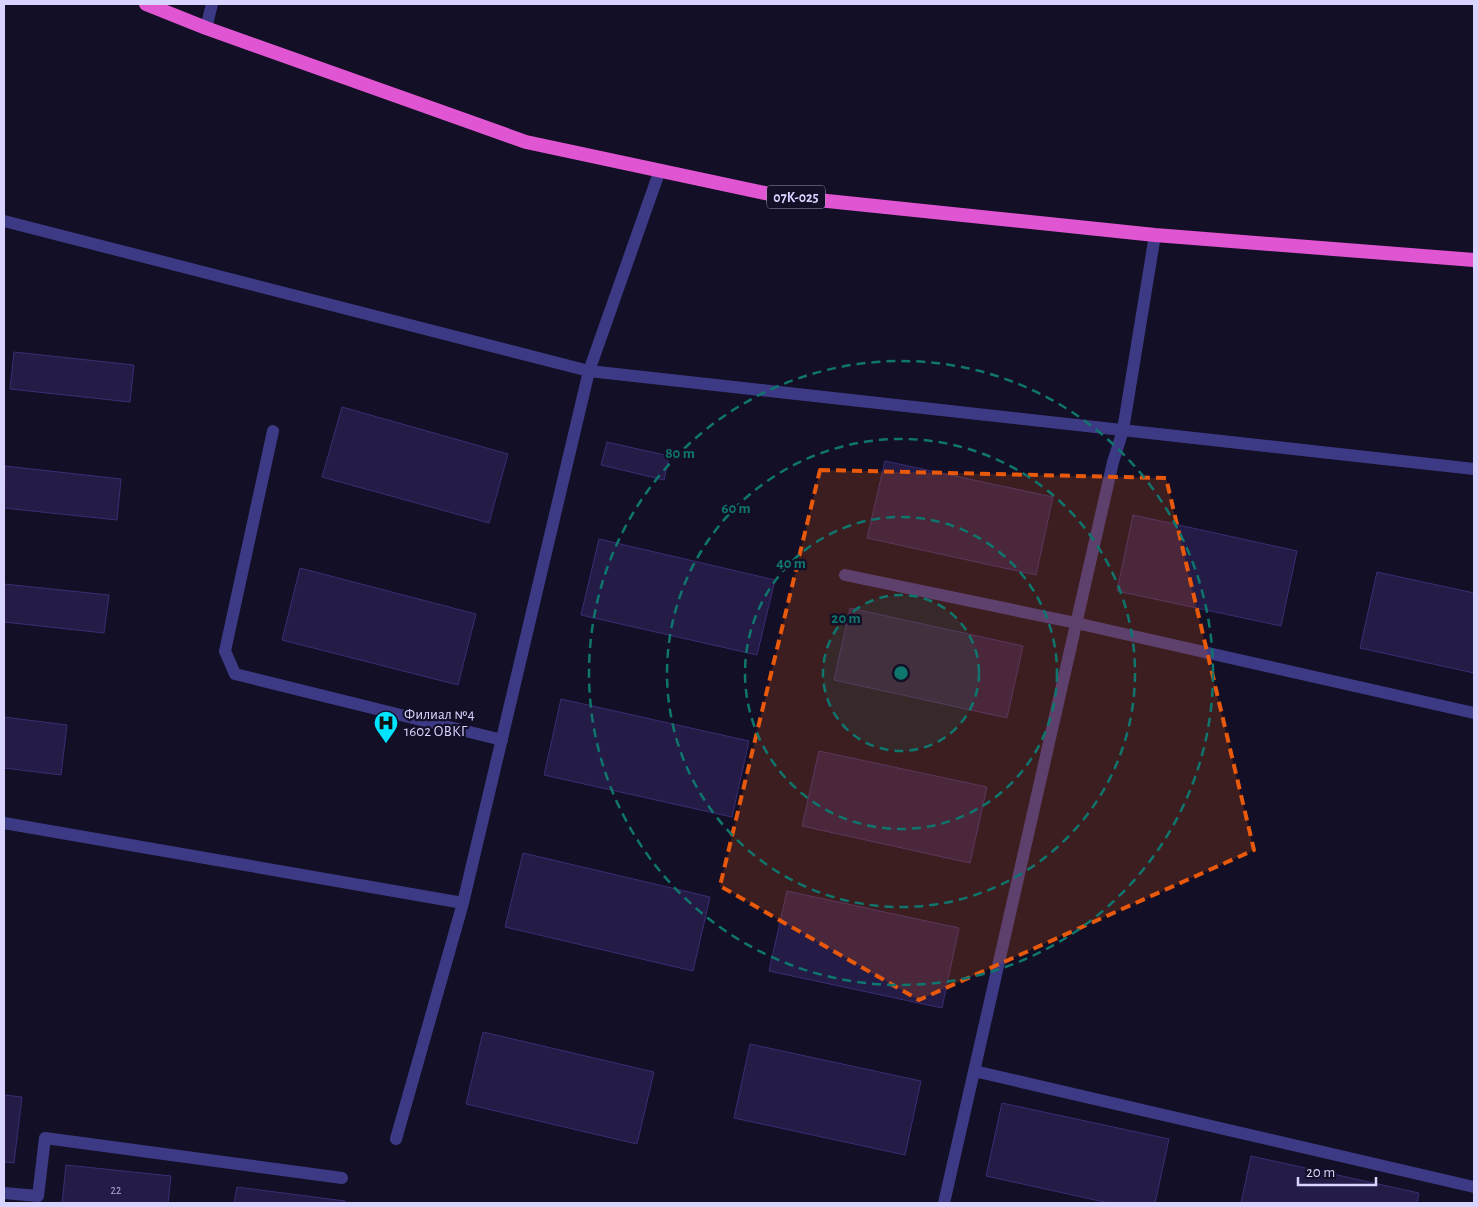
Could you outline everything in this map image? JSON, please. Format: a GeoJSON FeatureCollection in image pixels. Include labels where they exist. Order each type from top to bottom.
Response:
{"type":"FeatureCollection","features":[{"type":"Feature","properties":{"kind":"highway","name":"07К-025"},"geometry":{"type":"LineString","coordinates":[[146,4],[206,28],[526,142],[780,196],[1155,235],[1474,260]]}},
{"type":"Feature","properties":{"kind":"lane"},"geometry":{"type":"LineString","coordinates":[[206,28],[212,4]]}},
{"type":"Feature","properties":{"kind":"lane"},"geometry":{"type":"LineString","coordinates":[[396,1139],[463,903],[589,371],[660,170]]}},
{"type":"Feature","properties":{"kind":"lane"},"geometry":{"type":"LineString","coordinates":[[4,221],[589,371],[1474,469]]}},
{"type":"Feature","properties":{"kind":"lane"},"geometry":{"type":"LineString","coordinates":[[944,1203],[1076,623],[1123,430],[1155,235]]}},
{"type":"Feature","properties":{"kind":"lane"},"geometry":{"type":"LineString","coordinates":[[273,431],[225,651],[235,674],[502,740]]}},
{"type":"Feature","properties":{"kind":"lane"},"geometry":{"type":"LineString","coordinates":[[846,575],[1076,623],[1474,713]]}},
{"type":"Feature","properties":{"kind":"lane"},"geometry":{"type":"LineString","coordinates":[[4,822],[463,903]]}},
{"type":"Feature","properties":{"kind":"lane"},"geometry":{"type":"LineString","coordinates":[[974,1071],[1474,1187]]}},
{"type":"Feature","properties":{"kind":"lane"},"geometry":{"type":"LineString","coordinates":[[4,1193],[38,1200],[45,1138],[342,1178]]}},
{"type":"Feature","properties":{"kind":"highlighted area"},"geometry":{"type":"Polygon","coordinates":[[[820,470],[1166,478],[1254,850],[919,1000],[720,886],[820,470]]]}},
{"type":"Feature","properties":{"kind":"building"},"geometry":{"type":"Polygon","coordinates":[[[14,352],[134,365],[130,402],[10,389],[14,352]]]}},
{"type":"Feature","properties":{"kind":"building"},"geometry":{"type":"Polygon","coordinates":[[[342,407],[508,454],[489,523],[322,477],[342,407]]]}},
{"type":"Feature","properties":{"kind":"building"},"geometry":{"type":"Polygon","coordinates":[[[607,442],[669,456],[664,480],[601,465],[607,442]]]}},
{"type":"Feature","properties":{"kind":"building"},"geometry":{"type":"Polygon","coordinates":[[[885,461],[1053,497],[1036,575],[867,538],[885,461]]]}},
{"type":"Feature","properties":{"kind":"building"},"geometry":{"type":"Polygon","coordinates":[[[5,466],[121,479],[117,520],[4,508],[5,466]]]}},
{"type":"Feature","properties":{"kind":"building"},"geometry":{"type":"Polygon","coordinates":[[[1133,515],[1297,551],[1281,626],[1117,591],[1133,515]]]}},
{"type":"Feature","properties":{"kind":"building"},"geometry":{"type":"Polygon","coordinates":[[[599,539],[775,580],[757,655],[581,615],[599,539]]]}},
{"type":"Feature","properties":{"kind":"building"},"geometry":{"type":"Polygon","coordinates":[[[300,568],[476,614],[458,685],[282,640],[300,568]]]}},
{"type":"Feature","properties":{"kind":"building"},"geometry":{"type":"Polygon","coordinates":[[[1377,572],[1474,593],[1474,673],[1360,648],[1377,572]]]}},
{"type":"Feature","properties":{"kind":"building"},"geometry":{"type":"Polygon","coordinates":[[[4,584],[109,595],[104,633],[4,622],[4,584]]]}},
{"type":"Feature","properties":{"kind":"building"},"geometry":{"type":"Polygon","coordinates":[[[850,608],[1023,646],[1007,718],[834,680],[850,608]]]}},
{"type":"Feature","properties":{"kind":"building"},"geometry":{"type":"Polygon","coordinates":[[[561,699],[749,741],[732,817],[544,775],[561,699]]]}},
{"type":"Feature","properties":{"kind":"building"},"geometry":{"type":"Polygon","coordinates":[[[4,717],[67,725],[61,775],[4,768],[4,717]]]}},
{"type":"Feature","properties":{"kind":"building"},"geometry":{"type":"Polygon","coordinates":[[[819,751],[987,787],[970,863],[802,826],[819,751]]]}},
{"type":"Feature","properties":{"kind":"building"},"geometry":{"type":"Polygon","coordinates":[[[523,853],[710,897],[693,971],[505,927],[523,853]]]}},
{"type":"Feature","properties":{"kind":"building"},"geometry":{"type":"Polygon","coordinates":[[[787,891],[959,928],[942,1008],[769,971],[787,891]]]}},
{"type":"Feature","properties":{"kind":"building"},"geometry":{"type":"Polygon","coordinates":[[[483,1032],[654,1072],[637,1144],[466,1104],[483,1032]]]}},
{"type":"Feature","properties":{"kind":"building"},"geometry":{"type":"Polygon","coordinates":[[[750,1044],[921,1081],[905,1155],[734,1118],[750,1044]]]}},
{"type":"Feature","properties":{"kind":"building"},"geometry":{"type":"Polygon","coordinates":[[[4,1095],[22,1097],[14,1163],[4,1162],[4,1095]]]}},
{"type":"Feature","properties":{"kind":"building"},"geometry":{"type":"Polygon","coordinates":[[[1002,1103],[1169,1139],[1155,1203],[1109,1203],[986,1176],[1002,1103]]]}},
{"type":"Feature","properties":{"kind":"building"},"geometry":{"type":"Polygon","coordinates":[[[1251,1156],[1419,1193],[1417,1203],[1241,1203],[1251,1156]]]}},
{"type":"Feature","properties":{"kind":"building"},"geometry":{"type":"Polygon","coordinates":[[[66,1165],[171,1176],[168,1203],[62,1203],[66,1165]]]}},
{"type":"Feature","properties":{"kind":"building"},"geometry":{"type":"Polygon","coordinates":[[[237,1187],[345,1201],[344,1203],[234,1203],[237,1187]]]}},
{"type":"Feature","properties":{"kind":"place","name":"Филиал №4 1602 ОВКГ"},"geometry":{"type":"Point","coordinates":[386,744]}}]}
